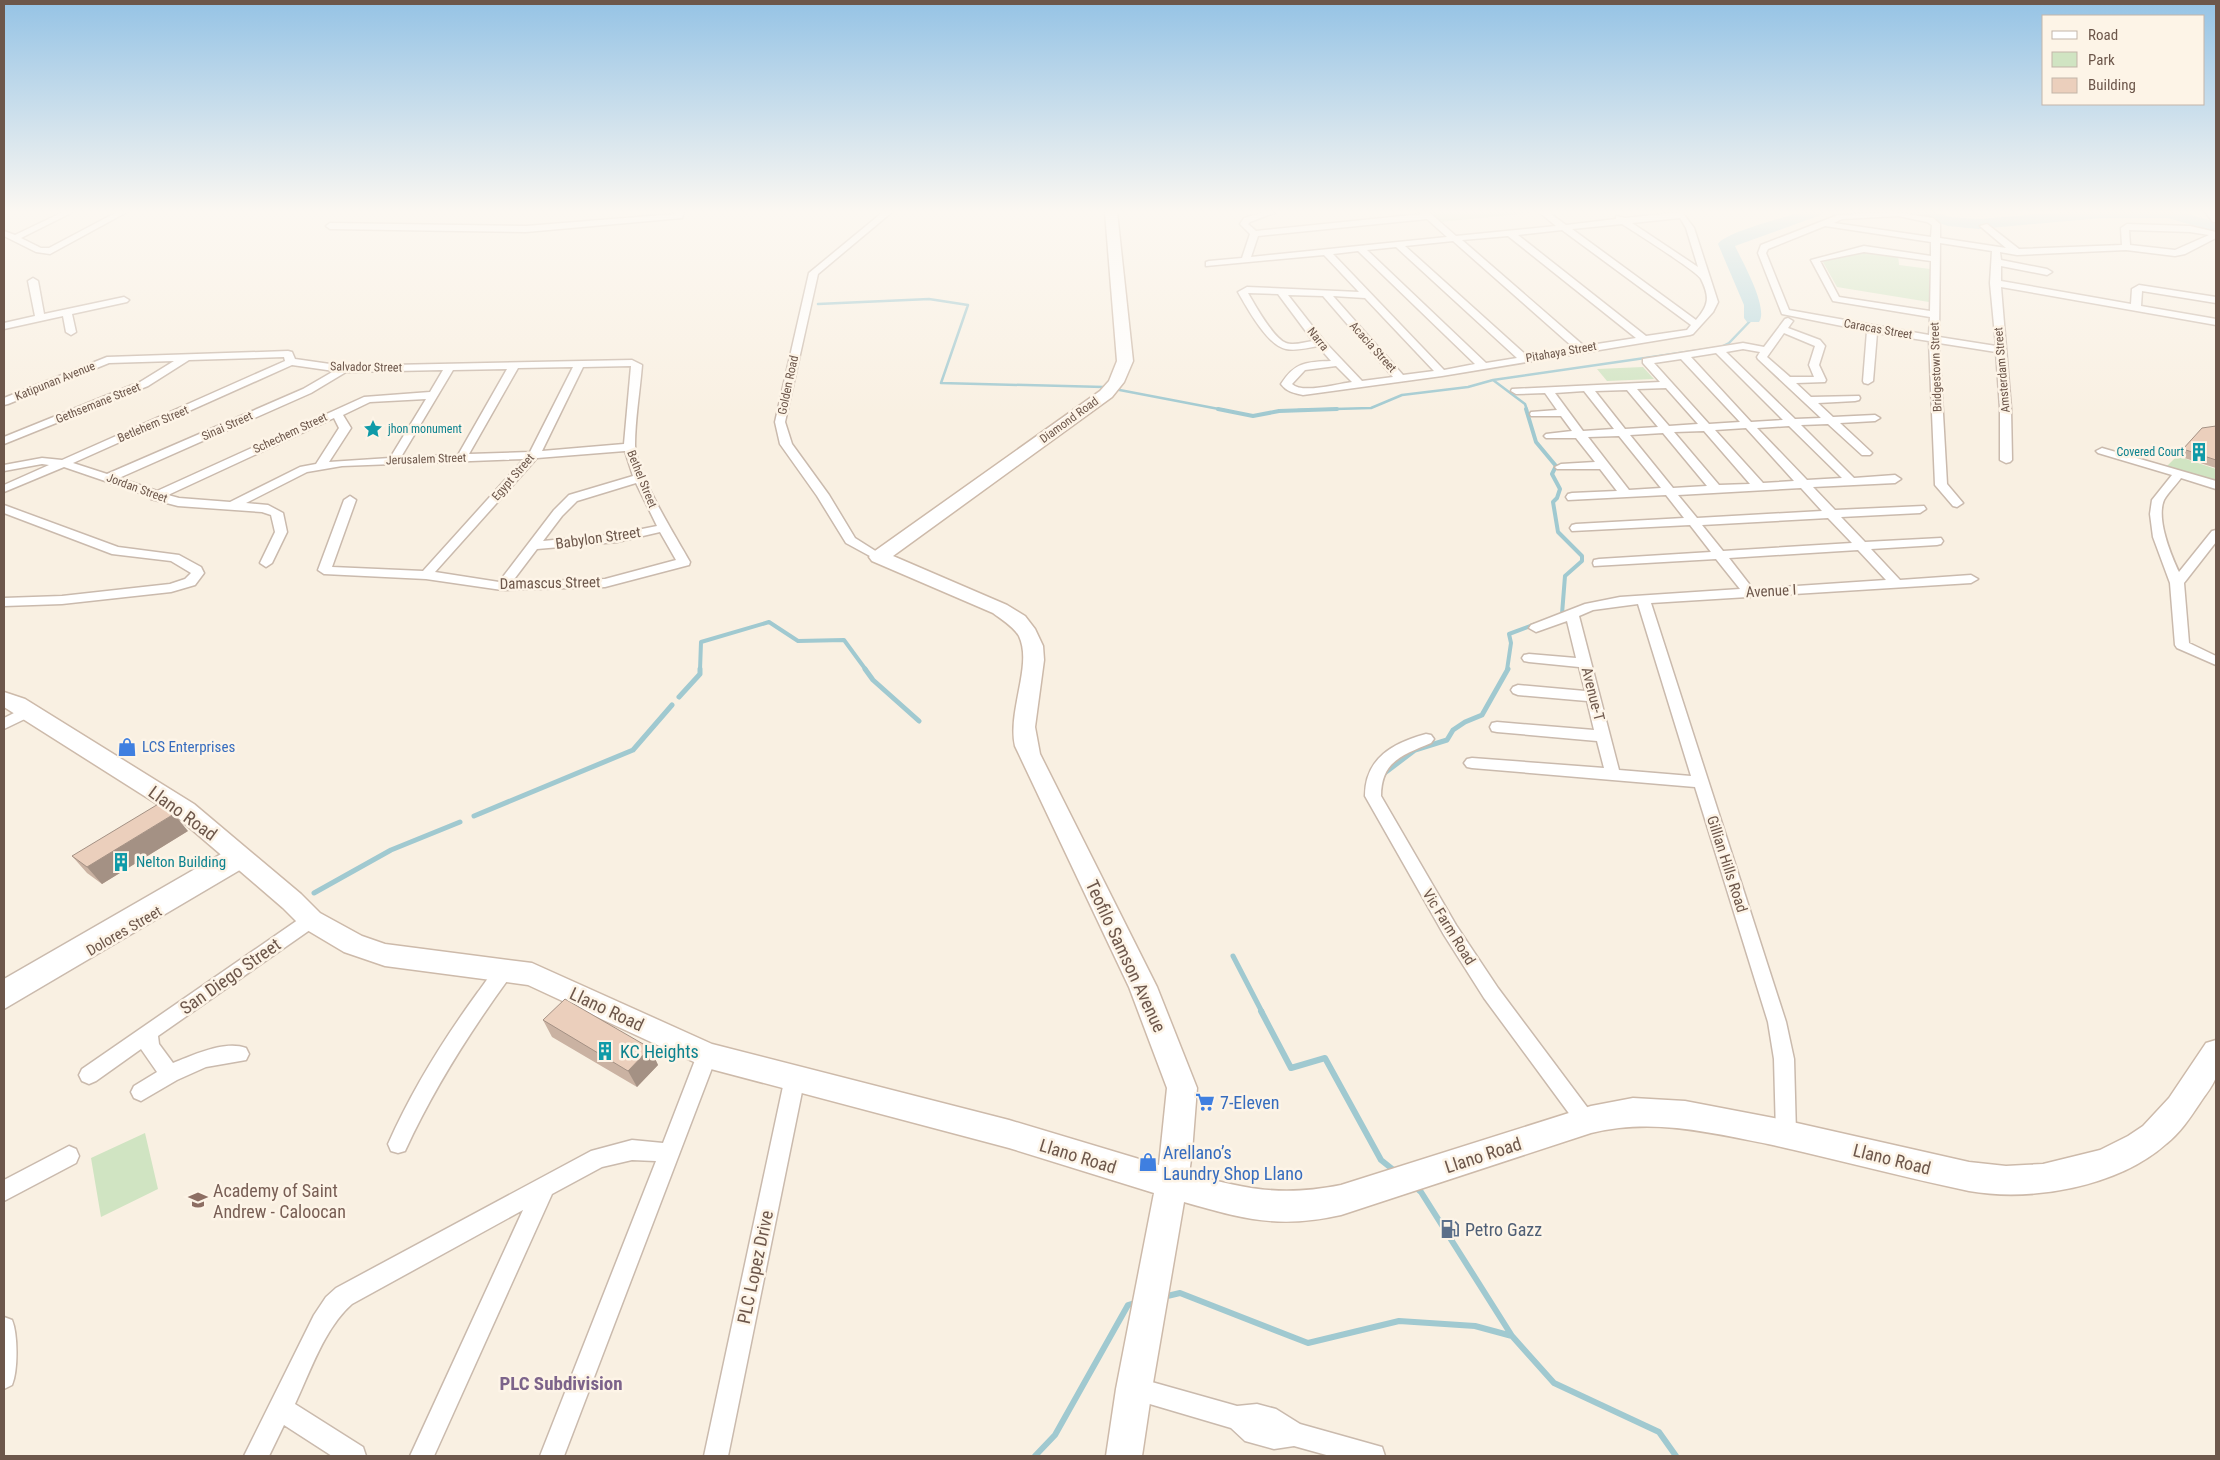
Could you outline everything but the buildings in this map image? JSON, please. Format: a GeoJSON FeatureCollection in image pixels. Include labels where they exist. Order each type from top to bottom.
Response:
{"type":"FeatureCollection","features":[{"type":"Feature","properties":{"kind":"main road","name":"Diamond Road"},"geometry":{"type":"LineString","coordinates":[[879,557],[1111,389],[1125,361],[1117,280]]}},
{"type":"Feature","properties":{"kind":"main road","name":"Teofilo Samson Avenue"},"geometry":{"type":"LineString","coordinates":[[879,557],[1000,609],[1013,618],[1029,635],[1033,645],[1034,658],[1024,721],[1024,736],[1029,754],[1143,988],[1182,1088],[1181,1120],[1171,1184],[1124,1456]]}},
{"type":"Feature","properties":{"kind":"main road","name":"Llano Road"},"geometry":{"type":"LineString","coordinates":[[4,699],[17,704],[26,712],[185,810],[311,920],[353,944],[377,953],[532,974],[707,1055],[1009,1134],[1171,1184],[1258,1206],[1318,1205],[1402,1181],[1586,1121],[1631,1112],[1665,1112],[1786,1134],[1974,1177],[2006,1181],[2034,1180],[2063,1174],[2116,1158],[2136,1148],[2155,1135],[2171,1119],[2216,1052]]}},
{"type":"Feature","properties":{"kind":"street","name":"Golden Road"},"geometry":{"type":"LineString","coordinates":[[812,280],[780,422],[786,444],[823,495],[850,540],[879,557]]}},
{"type":"Feature","properties":{"kind":"street"},"geometry":{"type":"LineString","coordinates":[[1353,280],[1442,373]]}},
{"type":"Feature","properties":{"kind":"street"},"geometry":{"type":"LineString","coordinates":[[1394,280],[1482,365]]}},
{"type":"Feature","properties":{"kind":"street"},"geometry":{"type":"LineString","coordinates":[[1437,280],[1524,359]]}},
{"type":"Feature","properties":{"kind":"street"},"geometry":{"type":"LineString","coordinates":[[1502,280],[1581,349]]}},
{"type":"Feature","properties":{"kind":"street"},"geometry":{"type":"LineString","coordinates":[[1569,280],[1643,339]]}},
{"type":"Feature","properties":{"kind":"street"},"geometry":{"type":"LineString","coordinates":[[1636,280],[1697,325],[1710,310],[1712,302],[1706,280]]}},
{"type":"Feature","properties":{"kind":"street"},"geometry":{"type":"LineString","coordinates":[[1771,280],[1785,321],[1820,346],[1814,365],[1821,380],[1789,380]]}},
{"type":"Feature","properties":{"kind":"street"},"geometry":{"type":"LineString","coordinates":[[1826,280],[1836,299],[1934,315]]}},
{"type":"Feature","properties":{"kind":"street","name":"Bridgestown Street"},"geometry":{"type":"LineString","coordinates":[[1935,280],[1934,338],[1941,485],[1963,501],[1945,506]]}},
{"type":"Feature","properties":{"kind":"street"},"geometry":{"type":"LineString","coordinates":[[33,281],[40,318]]}},
{"type":"Feature","properties":{"kind":"street"},"geometry":{"type":"LineString","coordinates":[[1995,283],[2216,322]]}},
{"type":"Feature","properties":{"kind":"street","name":"Amsterdam Street"},"geometry":{"type":"LineString","coordinates":[[1995,283],[2007,423],[2006,460]]}},
{"type":"Feature","properties":{"kind":"street"},"geometry":{"type":"LineString","coordinates":[[2136,307],[2137,289],[2139,288],[2216,300]]}},
{"type":"Feature","properties":{"kind":"street"},"geometry":{"type":"LineString","coordinates":[[1320,343],[1288,347],[1278,344],[1246,301],[1243,292],[1247,290],[1280,290],[1367,295]]}},
{"type":"Feature","properties":{"kind":"street","name":"Narra"},"geometry":{"type":"LineString","coordinates":[[1280,290],[1320,343],[1359,384]]}},
{"type":"Feature","properties":{"kind":"street","name":"Acacia Street"},"geometry":{"type":"LineString","coordinates":[[1325,293],[1401,379]]}},
{"type":"Feature","properties":{"kind":"street"},"geometry":{"type":"LineString","coordinates":[[4,326],[124,300]]}},
{"type":"Feature","properties":{"kind":"street"},"geometry":{"type":"LineString","coordinates":[[66,312],[71,332]]}},
{"type":"Feature","properties":{"kind":"street"},"geometry":{"type":"LineString","coordinates":[[1785,321],[1762,357],[1866,453]]}},
{"type":"Feature","properties":{"kind":"street","name":"Caracas Street"},"geometry":{"type":"LineString","coordinates":[[1785,321],[1872,328],[2000,350]]}},
{"type":"Feature","properties":{"kind":"street","name":"Pitahaya Street"},"geometry":{"type":"LineString","coordinates":[[1338,363],[1299,367],[1293,372],[1286,384],[1291,389],[1303,392],[1401,379],[1690,332],[1697,325]]}},
{"type":"Feature","properties":{"kind":"street"},"geometry":{"type":"LineString","coordinates":[[1868,381],[1872,328]]}},
{"type":"Feature","properties":{"kind":"street"},"geometry":{"type":"LineString","coordinates":[[1760,486],[1647,361],[1743,346],[1766,350]]}},
{"type":"Feature","properties":{"kind":"street"},"geometry":{"type":"LineString","coordinates":[[1719,350],[1852,482]]}},
{"type":"Feature","properties":{"kind":"street","name":"Salvador Street"},"geometry":{"type":"LineString","coordinates":[[107,360],[288,354],[291,362],[344,369],[632,363]]}},
{"type":"Feature","properties":{"kind":"street"},"geometry":{"type":"LineString","coordinates":[[1684,356],[1897,584]]}},
{"type":"Feature","properties":{"kind":"street","name":"Gethsemane Street"},"geometry":{"type":"LineString","coordinates":[[4,441],[144,384],[188,357]]}},
{"type":"Feature","properties":{"kind":"street","name":"Katipunan Avenue"},"geometry":{"type":"LineString","coordinates":[[4,402],[107,360]]}},
{"type":"Feature","properties":{"kind":"street","name":"Betlehem Street"},"geometry":{"type":"LineString","coordinates":[[9,487],[243,385],[291,362]]}},
{"type":"Feature","properties":{"kind":"street","name":"Bethel Street"},"geometry":{"type":"LineString","coordinates":[[632,363],[637,365],[629,447],[639,478],[664,528],[684,562]]}},
{"type":"Feature","properties":{"kind":"street","name":"Egypt Street"},"geometry":{"type":"LineString","coordinates":[[426,574],[534,455],[579,365]]}},
{"type":"Feature","properties":{"kind":"street"},"geometry":{"type":"LineString","coordinates":[[394,460],[450,366]]}},
{"type":"Feature","properties":{"kind":"street"},"geometry":{"type":"LineString","coordinates":[[462,457],[514,366]]}},
{"type":"Feature","properties":{"kind":"street","name":"Sinai Street"},"geometry":{"type":"LineString","coordinates":[[109,478],[307,390],[344,369]]}},
{"type":"Feature","properties":{"kind":"street"},"geometry":{"type":"LineString","coordinates":[[1516,391],[1668,385]]}},
{"type":"Feature","properties":{"kind":"street"},"geometry":{"type":"LineString","coordinates":[[1629,386],[1716,489]]}},
{"type":"Feature","properties":{"kind":"street"},"geometry":{"type":"LineString","coordinates":[[1587,388],[1750,593]]}},
{"type":"Feature","properties":{"kind":"street"},"geometry":{"type":"LineString","coordinates":[[1548,390],[1626,494]]}},
{"type":"Feature","properties":{"kind":"street","name":"Schechem Street"},"geometry":{"type":"LineString","coordinates":[[155,496],[368,399],[432,395]]}},
{"type":"Feature","properties":{"kind":"street"},"geometry":{"type":"LineString","coordinates":[[1808,400],[1854,398]]}},
{"type":"Feature","properties":{"kind":"street"},"geometry":{"type":"LineString","coordinates":[[320,466],[345,428],[336,412]]}},
{"type":"Feature","properties":{"kind":"street"},"geometry":{"type":"LineString","coordinates":[[1534,414],[1564,413]]}},
{"type":"Feature","properties":{"kind":"street"},"geometry":{"type":"LineString","coordinates":[[1550,436],[1875,418]]}},
{"type":"Feature","properties":{"kind":"street","name":"Jerusalem Street"},"geometry":{"type":"LineString","coordinates":[[233,505],[304,469],[320,466],[394,460],[534,455],[629,447]]}},
{"type":"Feature","properties":{"kind":"street"},"geometry":{"type":"LineString","coordinates":[[2102,451],[2216,486]]}},
{"type":"Feature","properties":{"kind":"street","name":"Jordan Street"},"geometry":{"type":"LineString","coordinates":[[4,468],[42,461],[62,463],[109,478],[155,496],[178,502],[264,508],[277,513],[282,532],[266,563]]}},
{"type":"Feature","properties":{"kind":"street"},"geometry":{"type":"LineString","coordinates":[[1561,467],[1603,464]]}},
{"type":"Feature","properties":{"kind":"street"},"geometry":{"type":"LineString","coordinates":[[2178,474],[2158,500],[2156,514],[2162,544],[2177,583],[2182,645],[2216,661]]}},
{"type":"Feature","properties":{"kind":"street"},"geometry":{"type":"LineString","coordinates":[[502,586],[532,546],[573,498],[639,478]]}},
{"type":"Feature","properties":{"kind":"street"},"geometry":{"type":"LineString","coordinates":[[1572,496],[1895,479]]}},
{"type":"Feature","properties":{"kind":"street","name":"Damascus Street"},"geometry":{"type":"LineString","coordinates":[[350,500],[324,570],[426,574],[502,586],[605,583],[684,562]]}},
{"type":"Feature","properties":{"kind":"street"},"geometry":{"type":"LineString","coordinates":[[4,508],[116,552],[174,558],[198,573],[190,582],[171,588],[62,600],[4,602]]}},
{"type":"Feature","properties":{"kind":"street"},"geometry":{"type":"LineString","coordinates":[[1576,528],[1920,509]]}},
{"type":"Feature","properties":{"kind":"street","name":"Babylon Street"},"geometry":{"type":"LineString","coordinates":[[532,546],[617,538],[664,528]]}},
{"type":"Feature","properties":{"kind":"street"},"geometry":{"type":"LineString","coordinates":[[2177,583],[2216,534]]}},
{"type":"Feature","properties":{"kind":"street"},"geometry":{"type":"LineString","coordinates":[[1598,563],[1937,541]]}},
{"type":"Feature","properties":{"kind":"street","name":"Avenue I"},"geometry":{"type":"LineString","coordinates":[[1536,628],[1572,613],[1605,603],[1643,599],[1971,579]]}},
{"type":"Feature","properties":{"kind":"street","name":"Gillian Hills Road"},"geometry":{"type":"LineString","coordinates":[[1643,599],[1777,1022],[1784,1059],[1786,1134]]}},
{"type":"Feature","properties":{"kind":"street","name":"Avenue-T"},"geometry":{"type":"LineString","coordinates":[[1572,613],[1613,775]]}},
{"type":"Feature","properties":{"kind":"street"},"geometry":{"type":"LineString","coordinates":[[1529,658],[1585,663]]}},
{"type":"Feature","properties":{"kind":"street"},"geometry":{"type":"LineString","coordinates":[[1518,690],[1593,697]]}},
{"type":"Feature","properties":{"kind":"street"},"geometry":{"type":"LineString","coordinates":[[4,724],[26,712]]}},
{"type":"Feature","properties":{"kind":"street"},"geometry":{"type":"LineString","coordinates":[[1497,727],[1603,736]]}},
{"type":"Feature","properties":{"kind":"street","name":"Vic Farm Road"},"geometry":{"type":"LineString","coordinates":[[1426,740],[1402,749],[1388,758],[1375,771],[1371,784],[1373,796],[1450,930],[1491,993],[1586,1121]]}},
{"type":"Feature","properties":{"kind":"street"},"geometry":{"type":"LineString","coordinates":[[1472,763],[1701,782]]}},
{"type":"Feature","properties":{"kind":"street","name":"Dolores Street"},"geometry":{"type":"LineString","coordinates":[[4,988],[239,856]]}},
{"type":"Feature","properties":{"kind":"street","name":"Dolores Street"},"geometry":{"type":"LineString","coordinates":[[4,1001],[239,856]]}},
{"type":"Feature","properties":{"kind":"street","name":"San Diego Street"},"geometry":{"type":"LineString","coordinates":[[89,1075],[311,920]]}},
{"type":"Feature","properties":{"kind":"street"},"geometry":{"type":"LineString","coordinates":[[398,1144],[434,1073],[479,1004],[506,970]]}},
{"type":"Feature","properties":{"kind":"street"},"geometry":{"type":"LineString","coordinates":[[149,1032],[149,1046],[170,1074]]}},
{"type":"Feature","properties":{"kind":"street"},"geometry":{"type":"LineString","coordinates":[[142,1092],[170,1074],[204,1059],[239,1054]]}},
{"type":"Feature","properties":{"kind":"street"},"geometry":{"type":"LineString","coordinates":[[552,1456],[707,1055]]}},
{"type":"Feature","properties":{"kind":"street","name":"PLC Lopez Drive"},"geometry":{"type":"LineString","coordinates":[[716,1456],[794,1077]]}},
{"type":"Feature","properties":{"kind":"street"},"geometry":{"type":"LineString","coordinates":[[256,1456],[328,1313],[344,1296],[598,1158],[615,1152],[632,1150],[669,1153]]}},
{"type":"Feature","properties":{"kind":"street"},"geometry":{"type":"LineString","coordinates":[[4,1191],[69,1156]]}},
{"type":"Feature","properties":{"kind":"street"},"geometry":{"type":"LineString","coordinates":[[422,1456],[545,1186]]}},
{"type":"Feature","properties":{"kind":"street"},"geometry":{"type":"LineString","coordinates":[[4,1333],[4,1377]]}},
{"type":"Feature","properties":{"kind":"street"},"geometry":{"type":"LineString","coordinates":[[1134,1390],[1237,1418],[1254,1432],[1274,1437],[1294,1434],[1373,1456]]}},
{"type":"Feature","properties":{"kind":"street"},"geometry":{"type":"LineString","coordinates":[[280,1408],[354,1456]]}},
{"type":"Feature","properties":{"kind":"green space"},"geometry":{"type":"Polygon","coordinates":[[[1833,280],[1930,280],[1929,302],[1837,287],[1833,280]]]}},
{"type":"Feature","properties":{"kind":"green space"},"geometry":{"type":"Polygon","coordinates":[[[1643,367],[1654,379],[1607,381],[1597,369],[1643,367]]]}},
{"type":"Feature","properties":{"kind":"green space"},"geometry":{"type":"Polygon","coordinates":[[[2177,456],[2216,469],[2216,484],[2166,467],[2177,456]]]}},
{"type":"Feature","properties":{"kind":"green space"},"geometry":{"type":"Polygon","coordinates":[[[145,1133],[158,1189],[101,1217],[91,1158],[145,1133]]]}},
{"type":"Feature","properties":{"kind":"waterway"},"geometry":{"type":"LineString","coordinates":[[1742,280],[1753,305],[1753,318]]}},
{"type":"Feature","properties":{"kind":"waterway"},"geometry":{"type":"LineString","coordinates":[[818,304],[929,299],[968,305],[941,383],[1104,387],[1224,410]]}},
{"type":"Feature","properties":{"kind":"waterway"},"geometry":{"type":"LineString","coordinates":[[1493,380],[1721,347],[1729,343],[1753,318]]}},
{"type":"Feature","properties":{"kind":"waterway"},"geometry":{"type":"LineString","coordinates":[[1298,410],[1371,408],[1402,395],[1468,387],[1493,380]]}},
{"type":"Feature","properties":{"kind":"waterway"},"geometry":{"type":"LineString","coordinates":[[1493,380],[1525,404],[1527,410]]}},
{"type":"Feature","properties":{"kind":"waterway"},"geometry":{"type":"LineString","coordinates":[[1218,409],[1253,416],[1279,411],[1337,409]]}},
{"type":"Feature","properties":{"kind":"waterway"},"geometry":{"type":"LineString","coordinates":[[1526,409],[1536,442],[1556,466],[1552,474],[1560,489],[1557,498],[1553,502],[1558,532],[1582,556],[1582,561],[1565,576],[1562,614],[1557,616]]}},
{"type":"Feature","properties":{"kind":"waterway"},"geometry":{"type":"LineString","coordinates":[[700,670],[701,642],[769,622],[798,641],[844,640],[866,670]]}},
{"type":"Feature","properties":{"kind":"waterway"},"geometry":{"type":"LineString","coordinates":[[1507,670],[1511,643],[1509,634],[1536,624]]}},
{"type":"Feature","properties":{"kind":"waterway"},"geometry":{"type":"LineString","coordinates":[[865,669],[873,680],[919,721]]}},
{"type":"Feature","properties":{"kind":"waterway"},"geometry":{"type":"LineString","coordinates":[[1382,775],[1415,750],[1447,740],[1453,730],[1465,722],[1482,715],[1508,669]]}},
{"type":"Feature","properties":{"kind":"waterway"},"geometry":{"type":"LineString","coordinates":[[679,697],[700,674],[700,670]]}},
{"type":"Feature","properties":{"kind":"waterway"},"geometry":{"type":"LineString","coordinates":[[474,816],[633,750],[672,705]]}},
{"type":"Feature","properties":{"kind":"waterway"},"geometry":{"type":"LineString","coordinates":[[314,893],[391,850],[460,822]]}},
{"type":"Feature","properties":{"kind":"waterway"},"geometry":{"type":"LineString","coordinates":[[1233,956],[1262,1012]]}},
{"type":"Feature","properties":{"kind":"waterway"},"geometry":{"type":"LineString","coordinates":[[1261,1011],[1291,1068],[1325,1058],[1381,1160],[1396,1172]]}},
{"type":"Feature","properties":{"kind":"waterway"},"geometry":{"type":"LineString","coordinates":[[1414,1186],[1421,1192],[1512,1336]]}},
{"type":"Feature","properties":{"kind":"waterway"},"geometry":{"type":"LineString","coordinates":[[1163,1297],[1180,1293],[1308,1343],[1399,1321],[1475,1326],[1512,1336]]}},
{"type":"Feature","properties":{"kind":"waterway"},"geometry":{"type":"LineString","coordinates":[[1035,1456],[1055,1435],[1128,1305],[1138,1302]]}},
{"type":"Feature","properties":{"kind":"waterway"},"geometry":{"type":"LineString","coordinates":[[1512,1336],[1554,1383],[1659,1432],[1676,1456]]}},
{"type":"Feature","properties":{"kind":"place","name":"jhon monument"},"geometry":{"type":"Point","coordinates":[373,429]}},
{"type":"Feature","properties":{"kind":"place","name":"Covered Court"},"geometry":{"type":"Point","coordinates":[2199,452]}},
{"type":"Feature","properties":{"kind":"place","name":"LCS Enterprises"},"geometry":{"type":"Point","coordinates":[127,747]}},
{"type":"Feature","properties":{"kind":"place","name":"Nelton Building"},"geometry":{"type":"Point","coordinates":[121,862]}},
{"type":"Feature","properties":{"kind":"place","name":"KC Heights"},"geometry":{"type":"Point","coordinates":[605,1051]}},
{"type":"Feature","properties":{"kind":"place","name":"7-Eleven"},"geometry":{"type":"Point","coordinates":[1205,1102]}},
{"type":"Feature","properties":{"kind":"place","name":"Arellano’s Laundry Shop Llano"},"geometry":{"type":"Point","coordinates":[1148,1162]}},
{"type":"Feature","properties":{"kind":"place","name":"Academy of Saint Andrew - Caloocan"},"geometry":{"type":"Point","coordinates":[198,1200]}},
{"type":"Feature","properties":{"kind":"place","name":"Petro Gazz"},"geometry":{"type":"Point","coordinates":[1450,1229]}},
{"type":"Feature","properties":{"kind":"district","name":"PLC Subdivision"},"geometry":{"type":"Point","coordinates":[561,1383]}}]}
